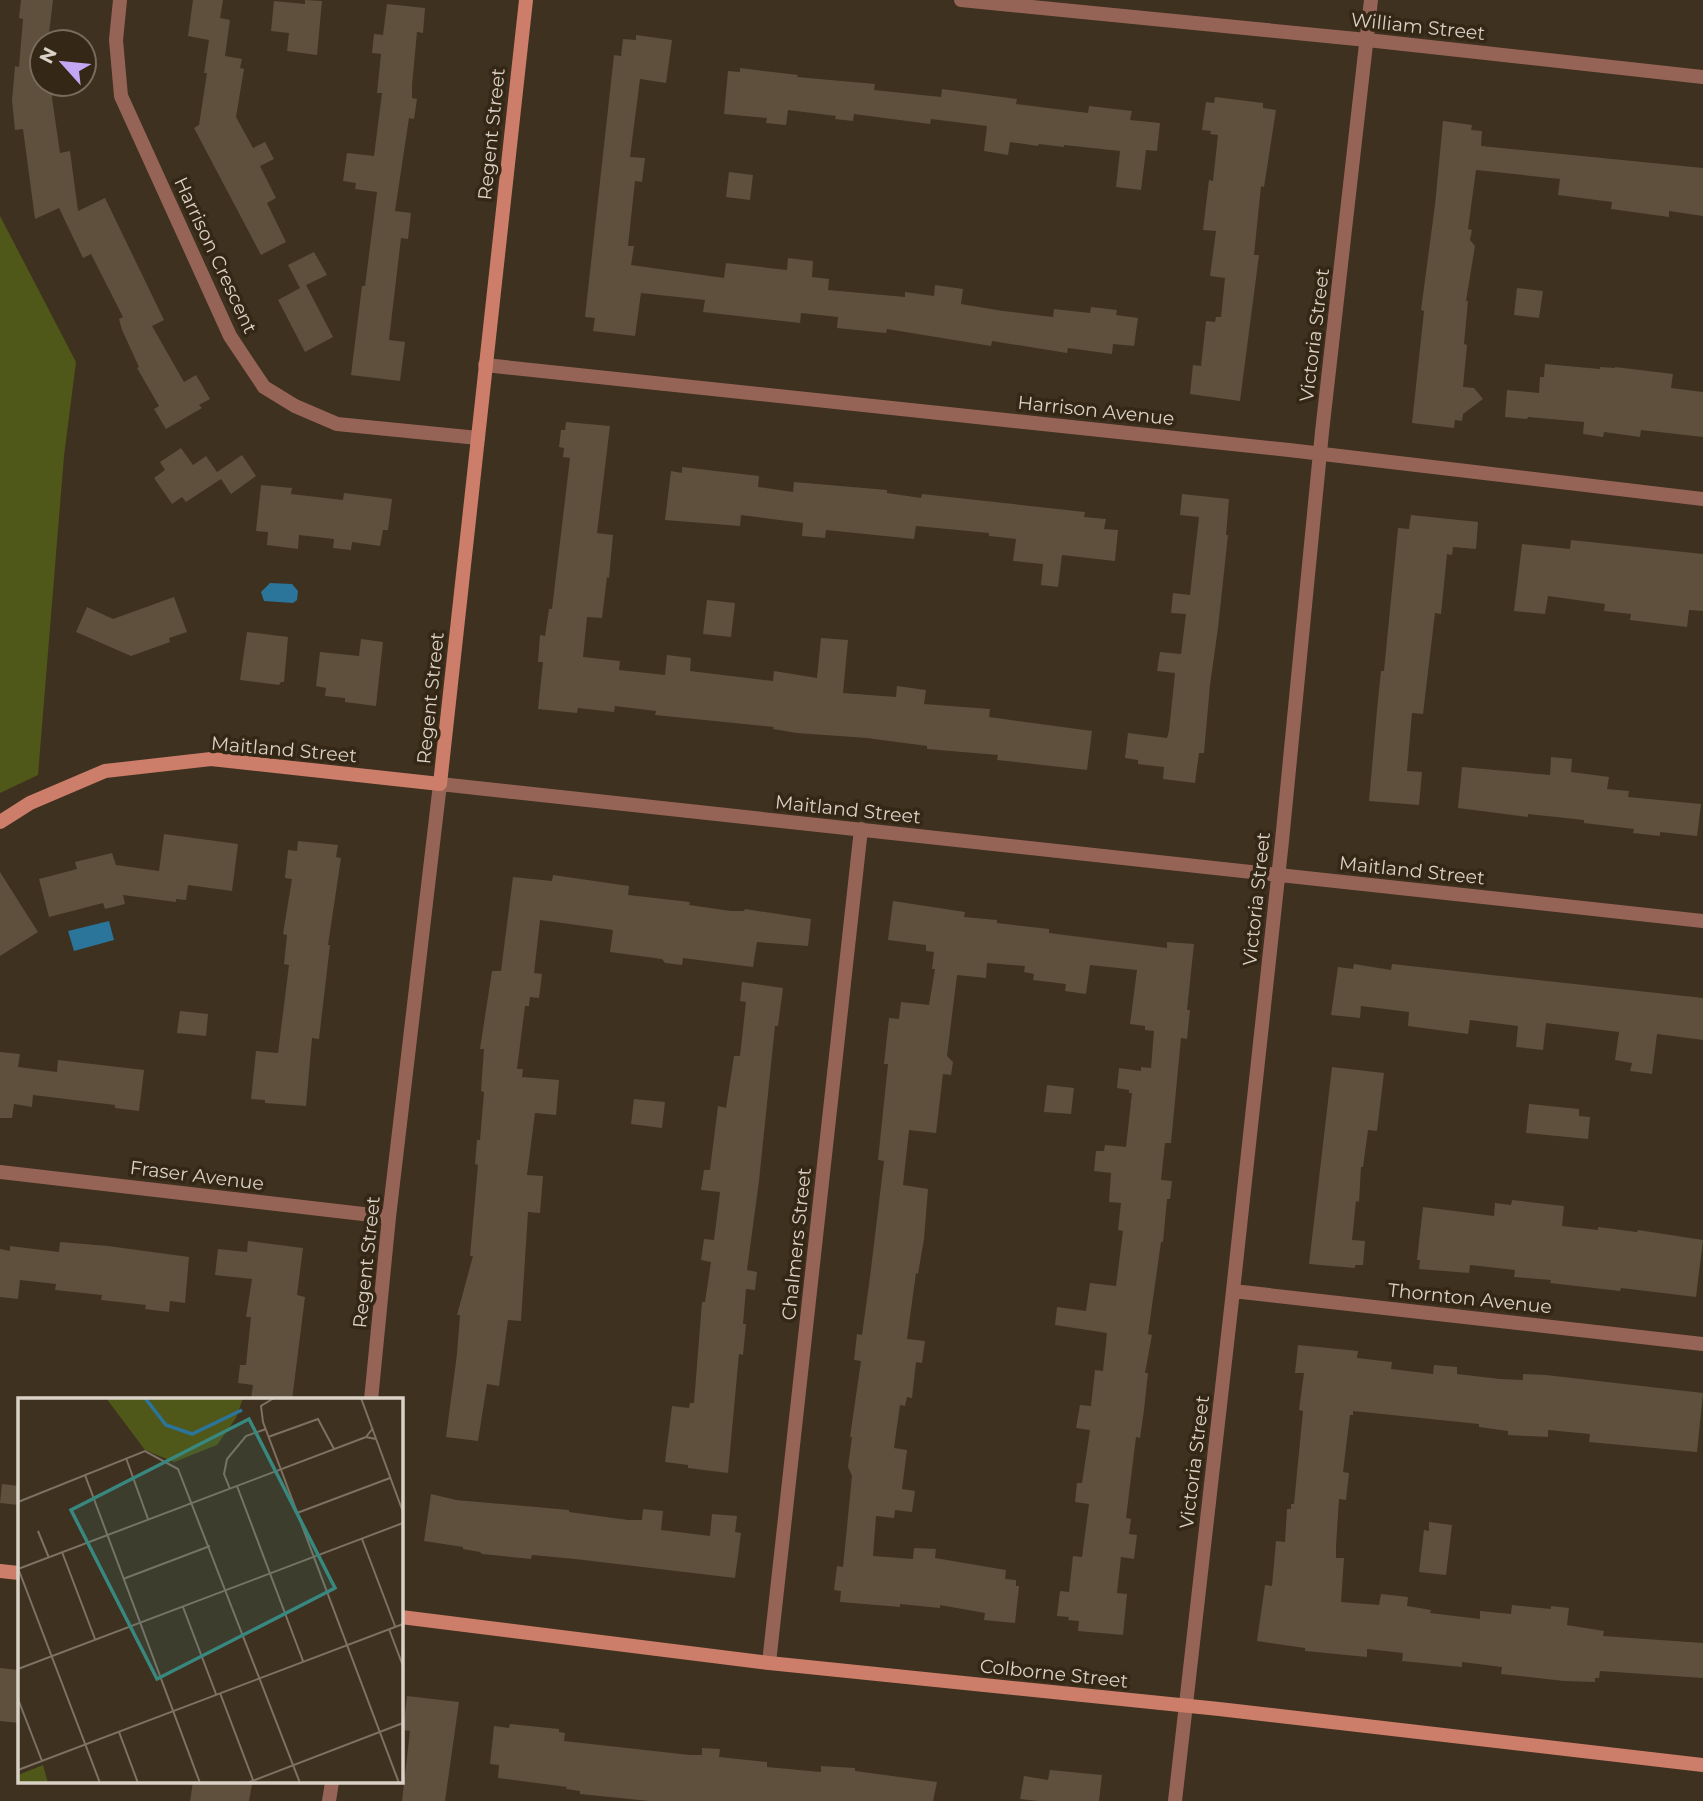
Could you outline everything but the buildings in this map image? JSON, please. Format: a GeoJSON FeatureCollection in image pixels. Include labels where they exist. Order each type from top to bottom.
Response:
{"type":"FeatureCollection","features":[{"type":"Feature","properties":{"kind":"street","name":"Harrison Crescent"},"geometry":{"type":"LineString","coordinates":[[120,0],[116,40],[121,96],[230,335],[264,387],[295,406],[337,424],[478,438]]}},
{"type":"Feature","properties":{"kind":"street","name":"Regent Street"},"geometry":{"type":"LineString","coordinates":[[371,1398],[389,1217],[440,784],[526,0]]}},
{"type":"Feature","properties":{"kind":"street","name":"William Street"},"geometry":{"type":"LineString","coordinates":[[961,0],[1367,40],[1703,77]]}},
{"type":"Feature","properties":{"kind":"street","name":"Victoria Street"},"geometry":{"type":"LineString","coordinates":[[1175,1801],[1233,1291],[1371,0]]}},
{"type":"Feature","properties":{"kind":"street","name":"Harrison Avenue"},"geometry":{"type":"LineString","coordinates":[[485,365],[1321,454],[1703,499]]}},
{"type":"Feature","properties":{"kind":"street","name":"Maitland Street"},"geometry":{"type":"LineString","coordinates":[[0,821],[30,803],[105,771],[211,759],[1703,921]]}},
{"type":"Feature","properties":{"kind":"street","name":"Chalmers Street"},"geometry":{"type":"LineString","coordinates":[[769,1663],[861,829]]}},
{"type":"Feature","properties":{"kind":"street","name":"Fraser Avenue"},"geometry":{"type":"LineString","coordinates":[[0,1172],[389,1217]]}},
{"type":"Feature","properties":{"kind":"street","name":"Thornton Avenue"},"geometry":{"type":"LineString","coordinates":[[1233,1291],[1703,1344]]}},
{"type":"Feature","properties":{"kind":"street"},"geometry":{"type":"LineString","coordinates":[[0,1571],[18,1573]]}},
{"type":"Feature","properties":{"kind":"street","name":"Colborne Street"},"geometry":{"type":"LineString","coordinates":[[402,1616],[769,1663],[1186,1706],[1703,1765]]}},
{"type":"Feature","properties":{"kind":"green space"},"geometry":{"type":"Polygon","coordinates":[[[0,216],[76,362],[64,456],[38,775],[0,793],[0,216]]]}},
{"type":"Feature","properties":{"kind":"water"},"geometry":{"type":"Polygon","coordinates":[[[270,583],[292,584],[298,591],[297,600],[293,603],[264,601],[261,592],[270,583]]]}},
{"type":"Feature","properties":{"kind":"water"},"geometry":{"type":"Polygon","coordinates":[[[109,921],[114,940],[74,951],[68,931],[109,921]]]}}]}
